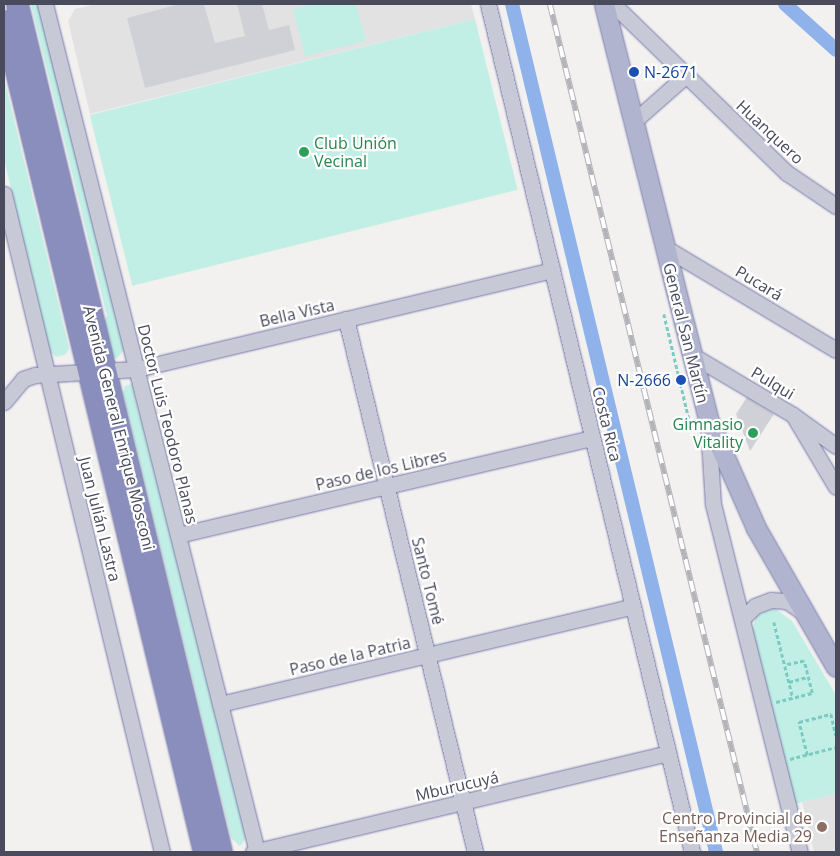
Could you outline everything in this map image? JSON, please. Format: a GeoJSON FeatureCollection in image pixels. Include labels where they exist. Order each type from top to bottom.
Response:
{"type":"FeatureCollection","features":[{"type":"Feature","properties":{"kind":"highway","name":"Avenida General Enrique Mosconi"},"geometry":{"type":"LineString","coordinates":[[17,4],[204,852]]}},
{"type":"Feature","properties":{"kind":"highway","name":"Avenida General Enrique Mosconi"},"geometry":{"type":"LineString","coordinates":[[4,21],[97,371],[221,852]]}},
{"type":"Feature","properties":{"kind":"main road","name":"General San Martín"},"geometry":{"type":"LineString","coordinates":[[604,4],[690,354],[708,419],[742,500],[836,667]]}},
{"type":"Feature","properties":{"kind":"street","name":"Doctor Luis Teodoro Planas"},"geometry":{"type":"LineString","coordinates":[[45,4],[256,852]]}},
{"type":"Feature","properties":{"kind":"street","name":"Costa Rica"},"geometry":{"type":"LineString","coordinates":[[488,4],[692,852]]}},
{"type":"Feature","properties":{"kind":"street","name":"Huanquero"},"geometry":{"type":"LineString","coordinates":[[612,4],[787,173],[836,206]]}},
{"type":"Feature","properties":{"kind":"street"},"geometry":{"type":"LineString","coordinates":[[633,122],[685,76]]}},
{"type":"Feature","properties":{"kind":"street","name":"Juan Julián Lastra"},"geometry":{"type":"LineString","coordinates":[[4,194],[162,852]]}},
{"type":"Feature","properties":{"kind":"street","name":"Pucará"},"geometry":{"type":"LineString","coordinates":[[664,247],[836,350]]}},
{"type":"Feature","properties":{"kind":"street","name":"Bella Vista"},"geometry":{"type":"LineString","coordinates":[[4,402],[22,379],[47,374],[137,369],[552,270]]}},
{"type":"Feature","properties":{"kind":"street","name":"Santo Tomé"},"geometry":{"type":"LineString","coordinates":[[346,319],[476,852]]}},
{"type":"Feature","properties":{"kind":"street","name":"Pulqui"},"geometry":{"type":"LineString","coordinates":[[690,354],[793,415],[836,446]]}},
{"type":"Feature","properties":{"kind":"street"},"geometry":{"type":"LineString","coordinates":[[793,415],[836,488]]}},
{"type":"Feature","properties":{"kind":"street"},"geometry":{"type":"LineString","coordinates":[[708,419],[710,488],[800,852]]}},
{"type":"Feature","properties":{"kind":"street","name":"Paso de los Libres"},"geometry":{"type":"LineString","coordinates":[[178,535],[592,438]]}},
{"type":"Feature","properties":{"kind":"street"},"geometry":{"type":"LineString","coordinates":[[742,620],[755,606],[771,600],[788,601],[804,613]]}},
{"type":"Feature","properties":{"kind":"street","name":"Paso de la Patria"},"geometry":{"type":"LineString","coordinates":[[220,704],[633,606]]}},
{"type":"Feature","properties":{"kind":"street","name":"Mburucuyá"},"geometry":{"type":"LineString","coordinates":[[256,852],[668,754]]}},
{"type":"Feature","properties":{"kind":"path"},"geometry":{"type":"LineString","coordinates":[[774,622],[793,698]]}},
{"type":"Feature","properties":{"kind":"path"},"geometry":{"type":"LineString","coordinates":[[775,703],[812,693],[804,661],[785,665]]}},
{"type":"Feature","properties":{"kind":"path"},"geometry":{"type":"LineString","coordinates":[[789,682],[808,677]]}},
{"type":"Feature","properties":{"kind":"path"},"geometry":{"type":"LineString","coordinates":[[806,754],[799,722],[831,714],[836,735]]}},
{"type":"Feature","properties":{"kind":"path"},"geometry":{"type":"LineString","coordinates":[[788,759],[836,747]]}},
{"type":"Feature","properties":{"kind":"shaded area"},"geometry":{"type":"Polygon","coordinates":[[[96,4],[471,4],[475,19],[90,114],[68,21],[75,9],[96,4]]]}},
{"type":"Feature","properties":{"kind":"shaded area","name":"Centro Provincial de Enseñanza Media 29"},"geometry":{"type":"Polygon","coordinates":[[[836,794],[836,852],[814,852],[802,802],[836,794]]]}},
{"type":"Feature","properties":{"kind":"green space"},"geometry":{"type":"Polygon","coordinates":[[[31,4],[40,4],[124,350],[117,358],[111,357],[101,324],[107,316],[31,4]]]}},
{"type":"Feature","properties":{"kind":"green space"},"geometry":{"type":"Polygon","coordinates":[[[314,4],[356,4],[366,41],[305,56],[293,9],[314,4]]]}},
{"type":"Feature","properties":{"kind":"green space","name":"Club Unión Vecinal"},"geometry":{"type":"Polygon","coordinates":[[[475,19],[518,190],[132,286],[90,115],[475,19]]]}},
{"type":"Feature","properties":{"kind":"green space"},"geometry":{"type":"Polygon","coordinates":[[[4,78],[69,348],[66,354],[57,357],[50,352],[4,159],[4,78]]]}},
{"type":"Feature","properties":{"kind":"green space"},"geometry":{"type":"Polygon","coordinates":[[[132,384],[246,838],[240,846],[231,838],[123,392],[125,386],[132,384]]]}},
{"type":"Feature","properties":{"kind":"green space"},"geometry":{"type":"Polygon","coordinates":[[[774,608],[792,621],[836,695],[836,794],[794,804],[752,633],[756,616],[774,608]]]}},
{"type":"Feature","properties":{"kind":"building"},"geometry":{"type":"Polygon","coordinates":[[[180,4],[204,4],[215,43],[245,36],[237,4],[262,4],[269,30],[289,25],[295,50],[145,88],[127,18],[180,4]]]}},
{"type":"Feature","properties":{"kind":"building","name":"Gimnasio Vitality"},"geometry":{"type":"Polygon","coordinates":[[[747,397],[774,414],[750,451],[736,414],[747,397]]]}},
{"type":"Feature","properties":{"kind":"waterway"},"geometry":{"type":"LineString","coordinates":[[512,4],[716,852]]}},
{"type":"Feature","properties":{"kind":"waterway"},"geometry":{"type":"LineString","coordinates":[[785,4],[836,50]]}},
{"type":"Feature","properties":{"kind":"railway"},"geometry":{"type":"LineString","coordinates":[[550,4],[757,852]]}},
{"type":"Feature","properties":{"kind":"place","name":"N-2671"},"geometry":{"type":"Point","coordinates":[634,72]}},
{"type":"Feature","properties":{"kind":"place","name":"Club Unión Vecinal"},"geometry":{"type":"Point","coordinates":[304,152]}},
{"type":"Feature","properties":{"kind":"place","name":"N-2666"},"geometry":{"type":"Point","coordinates":[681,380]}},
{"type":"Feature","properties":{"kind":"place","name":"Gimnasio Vitality"},"geometry":{"type":"Point","coordinates":[753,433]}},
{"type":"Feature","properties":{"kind":"place","name":"Centro Provincial de Enseñanza Media 29"},"geometry":{"type":"Point","coordinates":[822,827]}}]}
